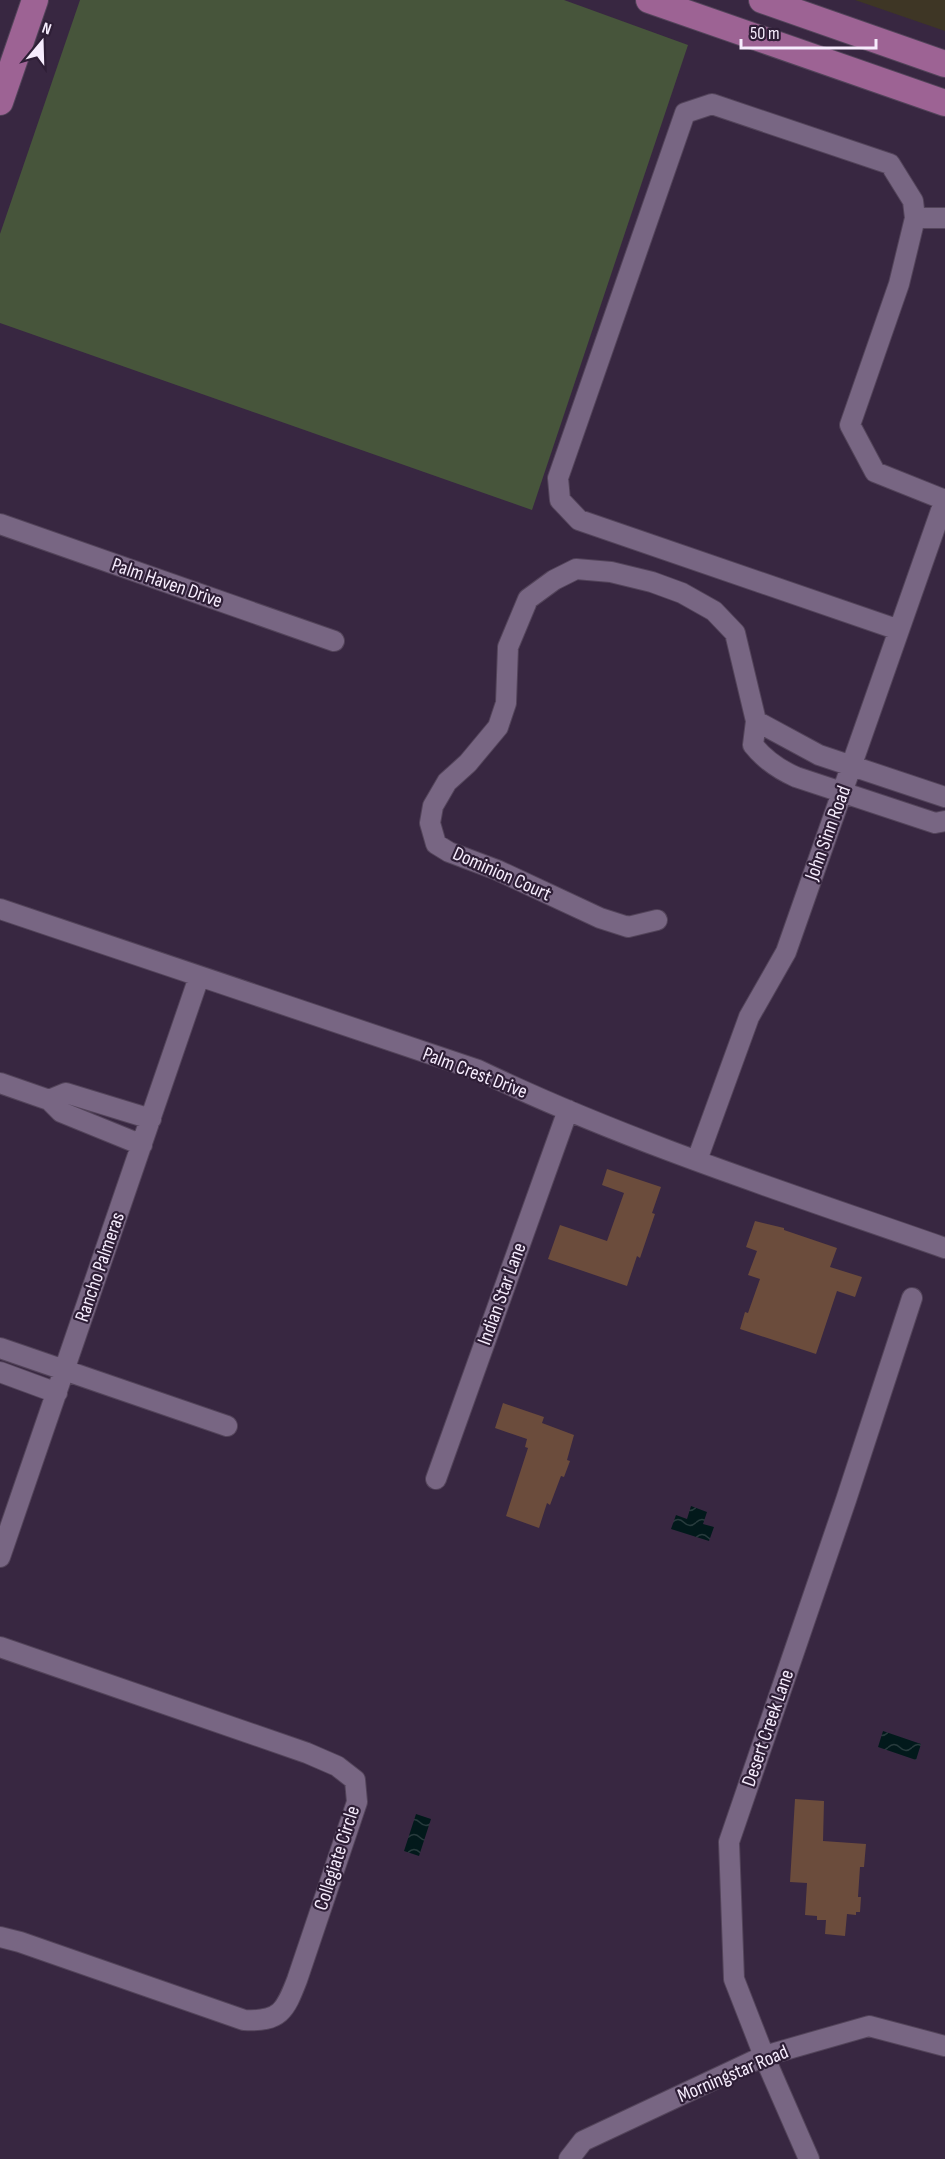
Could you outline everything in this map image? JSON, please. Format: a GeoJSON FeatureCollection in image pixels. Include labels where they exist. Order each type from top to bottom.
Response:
{"type":"FeatureCollection","features":[{"type":"Feature","properties":{"kind":"main road"},"geometry":{"type":"LineString","coordinates":[[0,102],[35,0]]}},
{"type":"Feature","properties":{"kind":"main road"},"geometry":{"type":"LineString","coordinates":[[648,0],[945,103]]}},
{"type":"Feature","properties":{"kind":"main road"},"geometry":{"type":"LineString","coordinates":[[762,0],[945,64]]}},
{"type":"Feature","properties":{"kind":"street"},"geometry":{"type":"LineString","coordinates":[[899,630],[579,520],[560,500],[558,478],[685,113],[712,104],[890,164],[913,201],[915,218],[899,284],[850,425],[875,472],[945,499]]}},
{"type":"Feature","properties":{"kind":"street"},"geometry":{"type":"LineString","coordinates":[[915,218],[945,218]]}},
{"type":"Feature","properties":{"kind":"street","name":"John Sinn Road"},"geometry":{"type":"LineString","coordinates":[[697,1160],[749,1017],[786,952],[945,499]]}},
{"type":"Feature","properties":{"kind":"street","name":"Palm Haven Drive"},"geometry":{"type":"LineString","coordinates":[[0,524],[334,641]]}},
{"type":"Feature","properties":{"kind":"street","name":"Dominion Court"},"geometry":{"type":"LineString","coordinates":[[657,920],[628,927],[600,918],[497,870],[449,852],[436,843],[430,823],[433,806],[447,782],[468,763],[498,727],[506,703],[508,647],[528,599],[554,580],[576,569],[611,572],[652,582],[682,592],[714,611],[735,633],[756,721],[753,745],[763,758],[795,777],[935,823],[945,821]]}},
{"type":"Feature","properties":{"kind":"street"},"geometry":{"type":"LineString","coordinates":[[756,721],[819,756],[945,797]]}},
{"type":"Feature","properties":{"kind":"street"},"geometry":{"type":"LineString","coordinates":[[782,770],[797,743]]}},
{"type":"Feature","properties":{"kind":"street"},"geometry":{"type":"LineString","coordinates":[[916,816],[924,790]]}},
{"type":"Feature","properties":{"kind":"street","name":"Palm Crest Drive"},"geometry":{"type":"LineString","coordinates":[[0,909],[478,1070],[568,1110],[697,1160],[945,1248]]}},
{"type":"Feature","properties":{"kind":"street","name":"Rancho Palmeras"},"geometry":{"type":"LineString","coordinates":[[0,1557],[199,977]]}},
{"type":"Feature","properties":{"kind":"street"},"geometry":{"type":"LineString","coordinates":[[0,1083],[50,1100],[61,1112],[142,1145]]}},
{"type":"Feature","properties":{"kind":"street"},"geometry":{"type":"LineString","coordinates":[[50,1100],[66,1093],[151,1119]]}},
{"type":"Feature","properties":{"kind":"street"},"geometry":{"type":"LineString","coordinates":[[84,1122],[91,1101]]}},
{"type":"Feature","properties":{"kind":"street","name":"Indian Star Lane"},"geometry":{"type":"LineString","coordinates":[[436,1479],[568,1110]]}},
{"type":"Feature","properties":{"kind":"street","name":"Desert Creek Lane"},"geometry":{"type":"LineString","coordinates":[[809,2159],[764,2056],[734,1979],[729,1842],[846,1500],[912,1298]]}},
{"type":"Feature","properties":{"kind":"street"},"geometry":{"type":"LineString","coordinates":[[2,1354],[64,1370],[227,1426]]}},
{"type":"Feature","properties":{"kind":"street"},"geometry":{"type":"LineString","coordinates":[[0,1372],[57,1393]]}},
{"type":"Feature","properties":{"kind":"street","name":"Collegiate Circle"},"geometry":{"type":"LineString","coordinates":[[0,1647],[308,1753],[337,1766],[355,1780],[357,1802],[297,1980],[288,2002],[277,2017],[260,2021],[244,2020],[0,1937]]}},
{"type":"Feature","properties":{"kind":"street","name":"Morningstar Road"},"geometry":{"type":"LineString","coordinates":[[569,2159],[583,2141],[764,2056],[869,2026],[945,2046]]}},
{"type":"Feature","properties":{"kind":"shaded area"},"geometry":{"type":"Polygon","coordinates":[[[855,0],[945,0],[945,31],[855,0]]]}},
{"type":"Feature","properties":{"kind":"green space"},"geometry":{"type":"Polygon","coordinates":[[[80,0],[564,0],[688,45],[532,510],[0,323],[0,234],[80,0]]]}},
{"type":"Feature","properties":{"kind":"water"},"geometry":{"type":"Polygon","coordinates":[[[691,1506],[707,1512],[703,1524],[714,1527],[709,1541],[671,1529],[676,1515],[687,1519],[691,1506]]]}},
{"type":"Feature","properties":{"kind":"water"},"geometry":{"type":"Polygon","coordinates":[[[883,1731],[921,1744],[916,1760],[878,1747],[883,1731]]]}},
{"type":"Feature","properties":{"kind":"water"},"geometry":{"type":"Polygon","coordinates":[[[416,1814],[431,1819],[419,1856],[404,1851],[416,1814]]]}},
{"type":"Feature","properties":{"kind":"building"},"geometry":{"type":"Polygon","coordinates":[[[607,1169],[661,1187],[652,1213],[655,1214],[640,1258],[637,1256],[627,1286],[548,1259],[560,1225],[607,1241],[624,1193],[602,1185],[607,1169]]]}},
{"type":"Feature","properties":{"kind":"building"},"geometry":{"type":"Polygon","coordinates":[[[755,1221],[784,1228],[784,1230],[837,1248],[830,1267],[862,1277],[855,1297],[837,1291],[816,1354],[740,1329],[760,1279],[748,1275],[757,1251],[746,1247],[755,1221]]]}},
{"type":"Feature","properties":{"kind":"building"},"geometry":{"type":"Polygon","coordinates":[[[503,1403],[544,1417],[542,1423],[574,1435],[567,1460],[570,1461],[564,1477],[561,1476],[550,1505],[547,1503],[539,1528],[506,1516],[528,1448],[525,1447],[527,1439],[495,1428],[503,1403]]]}},
{"type":"Feature","properties":{"kind":"building"},"geometry":{"type":"Polygon","coordinates":[[[795,1799],[824,1801],[823,1841],[866,1844],[864,1867],[860,1867],[858,1897],[861,1897],[860,1912],[856,1912],[856,1915],[847,1914],[845,1936],[825,1934],[826,1920],[817,1920],[817,1916],[805,1915],[807,1883],[790,1882],[795,1799]]]}}]}
